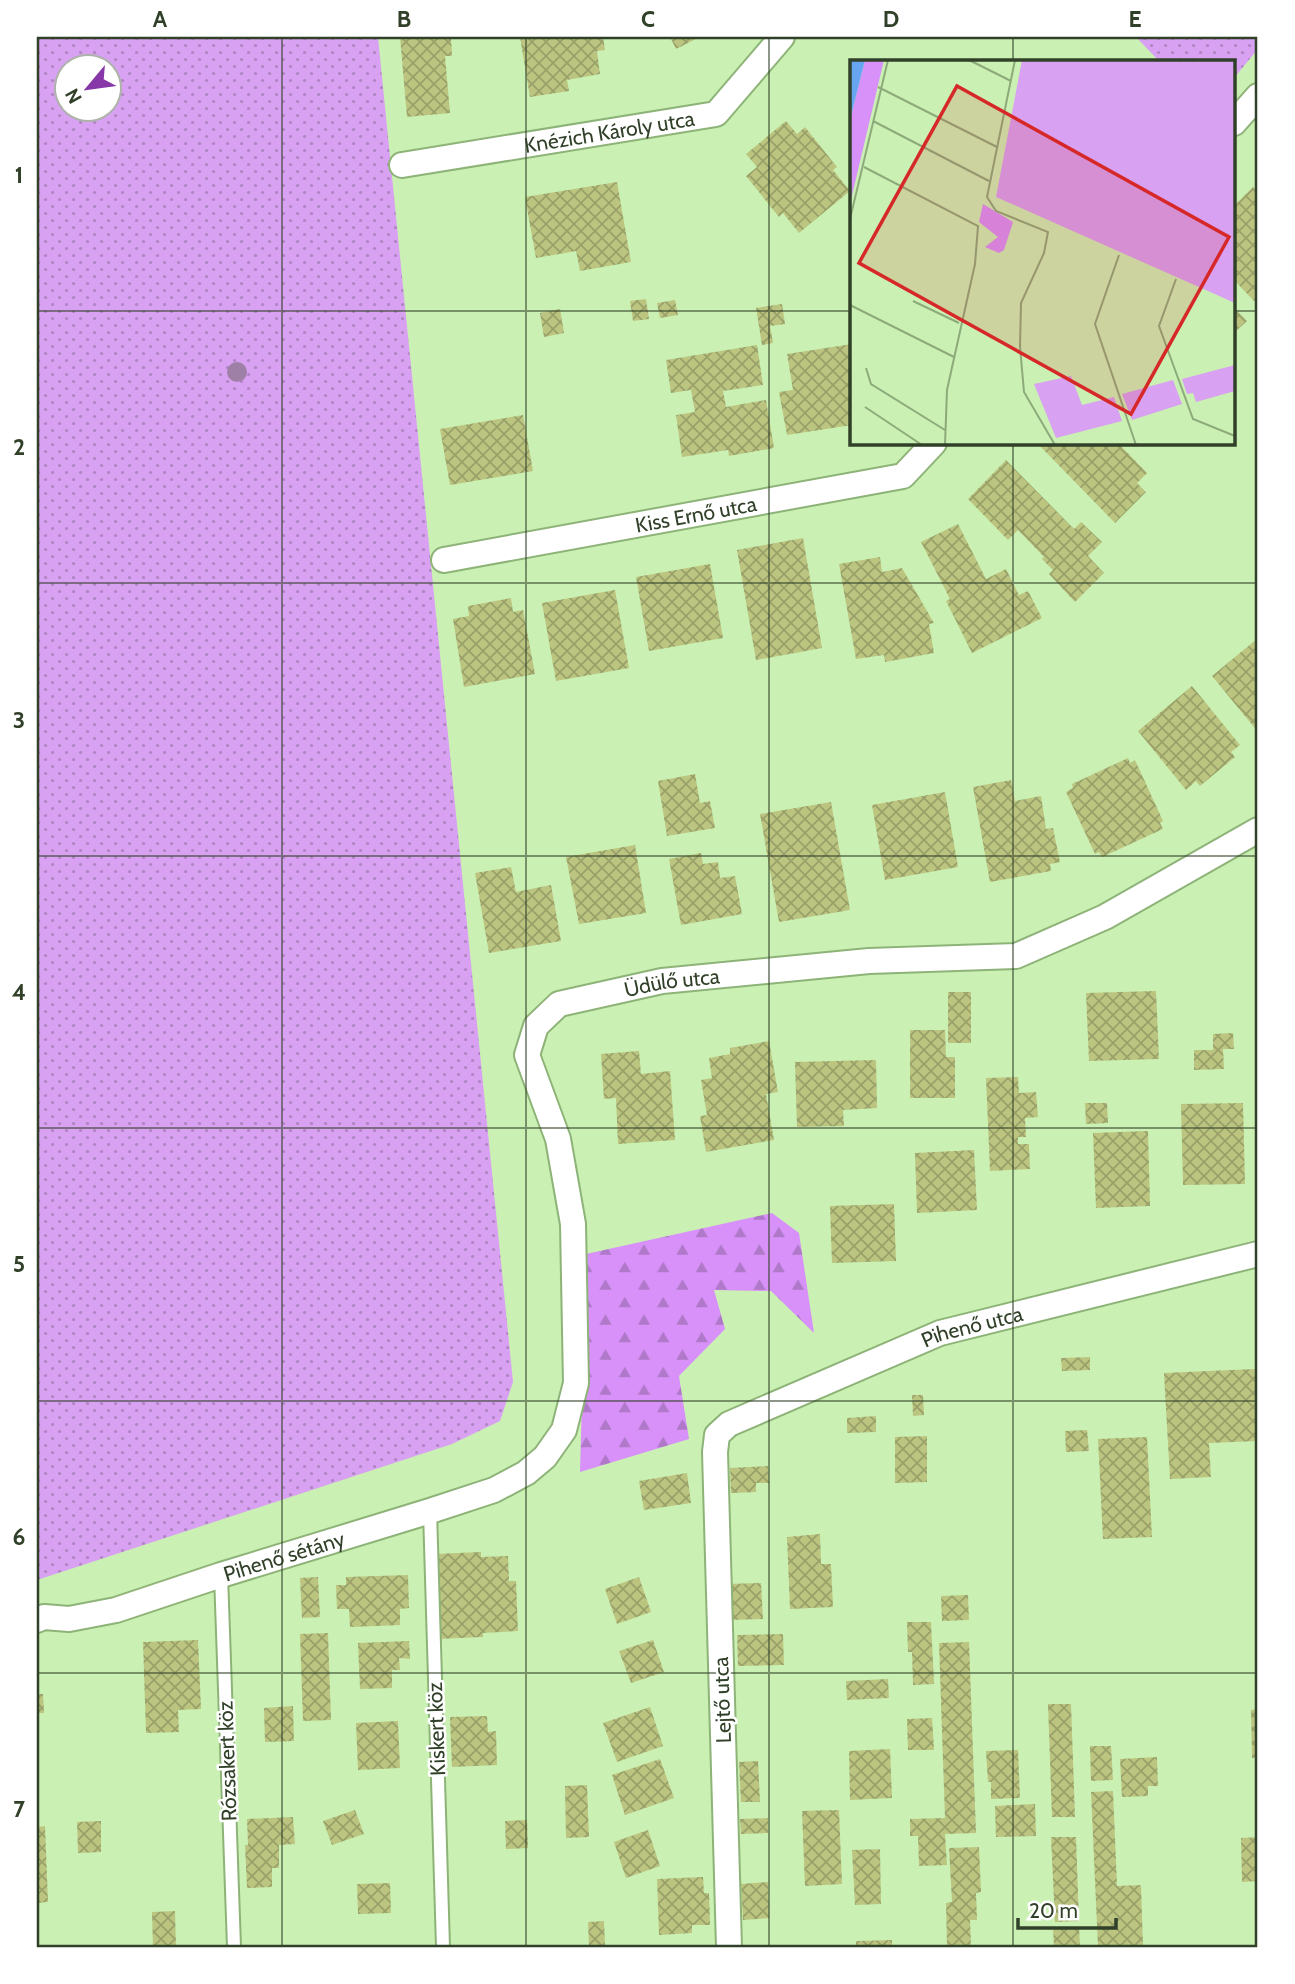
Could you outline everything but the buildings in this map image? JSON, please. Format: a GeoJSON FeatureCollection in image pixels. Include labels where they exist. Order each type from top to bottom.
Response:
{"type":"FeatureCollection","features":[{"type":"Feature","properties":{"kind":"street","name":"Knézich Károly utca"},"geometry":{"type":"LineString","coordinates":[[402,165],[716,114],[782,37]]}},
{"type":"Feature","properties":{"kind":"street"},"geometry":{"type":"LineString","coordinates":[[1236,121],[1258,96]]}},
{"type":"Feature","properties":{"kind":"street","name":"Kiss Ernő utca"},"geometry":{"type":"LineString","coordinates":[[444,560],[903,476],[933,444]]}},
{"type":"Feature","properties":{"kind":"street","name":"Üdülő utca"},"geometry":{"type":"LineString","coordinates":[[526,1473],[545,1457],[564,1430],[576,1383],[573,1224],[558,1139],[527,1055],[536,1026],[559,1004],[662,981],[869,961],[1016,956],[1105,917],[1258,830]]}},
{"type":"Feature","properties":{"kind":"street","name":"Pihenő utca"},"geometry":{"type":"LineString","coordinates":[[715,1452],[717,1435],[729,1424],[940,1333],[1258,1254]]}},
{"type":"Feature","properties":{"kind":"street","name":"Lejtő utca"},"geometry":{"type":"LineString","coordinates":[[715,1452],[729,1947]]}},
{"type":"Feature","properties":{"kind":"street","name":"Pihenő sétány"},"geometry":{"type":"LineString","coordinates":[[37,1620],[44,1617],[69,1619],[116,1609],[494,1490],[526,1473]]}},
{"type":"Feature","properties":{"kind":"lane","name":"Kiskert köz"},"geometry":{"type":"LineString","coordinates":[[430,1511],[443,1947]]}},
{"type":"Feature","properties":{"kind":"lane","name":"Rózsakert köz"},"geometry":{"type":"LineString","coordinates":[[220,1575],[234,1947]]}},
{"type":"Feature","properties":{"kind":"shaded area"},"geometry":{"type":"Polygon","coordinates":[[[37,37],[378,37],[513,1382],[500,1421],[452,1444],[37,1580],[37,37]]]}},
{"type":"Feature","properties":{"kind":"shaded area"},"geometry":{"type":"Polygon","coordinates":[[[1136,37],[1258,37],[1258,49],[1236,76],[1236,60],[1158,60],[1136,37]]]}},
{"type":"Feature","properties":{"kind":"green space"},"geometry":{"type":"Polygon","coordinates":[[[772,1213],[799,1233],[814,1333],[771,1291],[714,1290],[725,1329],[679,1376],[689,1439],[580,1472],[586,1254],[772,1213]]]}}]}
